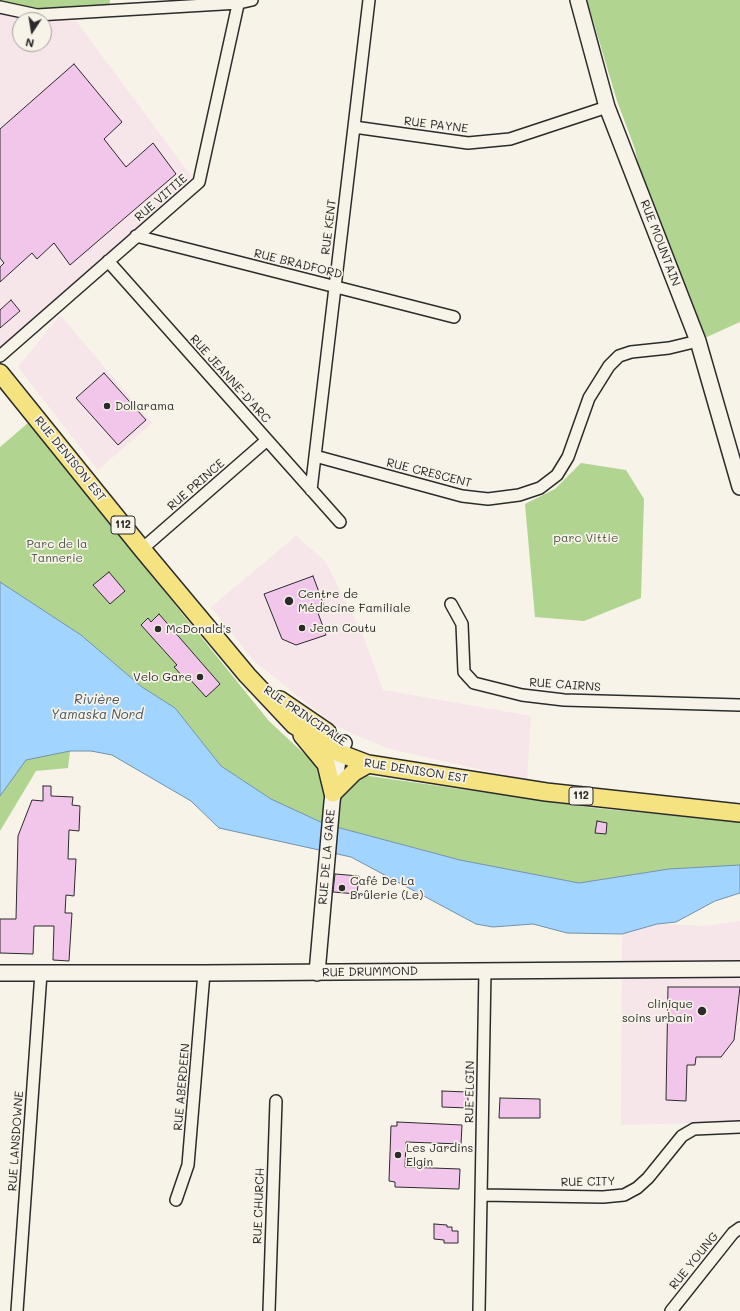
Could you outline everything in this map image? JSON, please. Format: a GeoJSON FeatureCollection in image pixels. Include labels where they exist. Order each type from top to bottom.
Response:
{"type":"FeatureCollection","features":[{"type":"Feature","properties":{"kind":"main road","name":"RUE DENISON EST"},"geometry":{"type":"LineString","coordinates":[[0,373],[142,549],[255,682],[294,725],[341,748],[368,764],[546,792],[740,813]]}},
{"type":"Feature","properties":{"kind":"main road","name":"RUE PRINCIPALE"},"geometry":{"type":"LineString","coordinates":[[255,682],[341,748],[375,756],[423,772]]}},
{"type":"Feature","properties":{"kind":"main road"},"geometry":{"type":"LineString","coordinates":[[294,725],[326,764],[333,798]]}},
{"type":"Feature","properties":{"kind":"main road"},"geometry":{"type":"LineString","coordinates":[[333,798],[354,772],[368,764]]}},
{"type":"Feature","properties":{"kind":"street"},"geometry":{"type":"LineString","coordinates":[[0,7],[37,16],[252,0]]}},
{"type":"Feature","properties":{"kind":"street","name":"RUE KENT"},"geometry":{"type":"LineString","coordinates":[[315,456],[368,0]]}},
{"type":"Feature","properties":{"kind":"street","name":"RUE MOUNTAIN"},"geometry":{"type":"LineString","coordinates":[[578,0],[607,107],[698,341],[740,487]]}},
{"type":"Feature","properties":{"kind":"street","name":"RUE VITTIE"},"geometry":{"type":"LineString","coordinates":[[0,356],[199,182],[239,1]]}},
{"type":"Feature","properties":{"kind":"street","name":"RUE PAYNE"},"geometry":{"type":"LineString","coordinates":[[354,127],[468,143],[510,139],[607,107]]}},
{"type":"Feature","properties":{"kind":"street","name":"RUE BRADFORD"},"geometry":{"type":"LineString","coordinates":[[136,236],[454,317]]}},
{"type":"Feature","properties":{"kind":"street","name":"RUE JEANNE-D'ARC"},"geometry":{"type":"LineString","coordinates":[[108,261],[311,490]]}},
{"type":"Feature","properties":{"kind":"street","name":"RUE CRESCENT"},"geometry":{"type":"LineString","coordinates":[[315,456],[462,496],[488,499],[519,495],[540,488],[557,475],[568,458],[589,398],[609,366],[619,356],[630,352],[669,348],[698,341]]}},
{"type":"Feature","properties":{"kind":"street","name":"RUE PRINCE"},"geometry":{"type":"LineString","coordinates":[[142,549],[267,440]]}},
{"type":"Feature","properties":{"kind":"street"},"geometry":{"type":"LineString","coordinates":[[315,456],[311,490],[340,522]]}},
{"type":"Feature","properties":{"kind":"street","name":"RUE CAIRNS"},"geometry":{"type":"LineString","coordinates":[[451,604],[462,624],[464,672],[474,682],[522,695],[564,700],[740,705]]}},
{"type":"Feature","properties":{"kind":"street","name":"RUE DE LA GARE"},"geometry":{"type":"LineString","coordinates":[[317,973],[326,863],[333,798],[341,748]]}},
{"type":"Feature","properties":{"kind":"street","name":"RUE DRUMMOND"},"geometry":{"type":"LineString","coordinates":[[0,973],[317,973],[485,970],[740,969]]}},
{"type":"Feature","properties":{"kind":"street","name":"RUE ELGIN"},"geometry":{"type":"LineString","coordinates":[[479,1311],[485,970]]}},
{"type":"Feature","properties":{"kind":"street","name":"RUE LANSDOWNE"},"geometry":{"type":"LineString","coordinates":[[17,1311],[42,972]]}},
{"type":"Feature","properties":{"kind":"street","name":"RUE ABERDEEN"},"geometry":{"type":"LineString","coordinates":[[176,1200],[188,1165],[204,973]]}},
{"type":"Feature","properties":{"kind":"street","name":"RUE CHURCH"},"geometry":{"type":"LineString","coordinates":[[269,1311],[276,1101]]}},
{"type":"Feature","properties":{"kind":"street","name":"RUE CITY"},"geometry":{"type":"LineString","coordinates":[[481,1195],[603,1197],[624,1195],[637,1188],[648,1178],[682,1136],[694,1129],[740,1127]]}},
{"type":"Feature","properties":{"kind":"street","name":"RUE YOUNG"},"geometry":{"type":"LineString","coordinates":[[671,1311],[733,1234],[740,1228]]}},
{"type":"Feature","properties":{"kind":"shaded area"},"geometry":{"type":"Polygon","coordinates":[[[0,14],[12,15],[12,52],[52,52],[52,19],[76,21],[195,181],[0,351],[0,14]]]}},
{"type":"Feature","properties":{"kind":"shaded area"},"geometry":{"type":"Polygon","coordinates":[[[60,315],[152,423],[98,470],[18,367],[60,315]]]}},
{"type":"Feature","properties":{"kind":"shaded area"},"geometry":{"type":"Polygon","coordinates":[[[296,536],[325,561],[362,633],[383,690],[531,716],[527,780],[386,748],[336,726],[255,662],[211,607],[296,536]]]}},
{"type":"Feature","properties":{"kind":"shaded area"},"geometry":{"type":"Polygon","coordinates":[[[740,921],[740,1122],[621,1125],[622,934],[657,924],[706,926],[740,921]]]}},
{"type":"Feature","properties":{"kind":"green space"},"geometry":{"type":"Polygon","coordinates":[[[0,0],[110,0],[108,16],[73,17],[52,14],[52,12],[32,12],[0,8],[0,0]]]}},
{"type":"Feature","properties":{"kind":"green space"},"geometry":{"type":"Polygon","coordinates":[[[587,0],[740,0],[740,322],[698,341],[649,218],[635,149],[617,101],[587,0]]]}},
{"type":"Feature","properties":{"kind":"green space","name":"Parc de la Tannerie"},"geometry":{"type":"Polygon","coordinates":[[[28,423],[269,721],[314,763],[319,770],[324,797],[336,797],[362,775],[594,808],[740,822],[740,865],[669,869],[579,883],[460,860],[325,824],[271,799],[221,766],[175,708],[142,687],[81,635],[0,582],[0,447],[28,423]]]}},
{"type":"Feature","properties":{"kind":"green space","name":"parc Vittie"},"geometry":{"type":"Polygon","coordinates":[[[581,463],[626,470],[644,499],[641,598],[584,621],[535,617],[525,504],[555,489],[581,463]]]}},
{"type":"Feature","properties":{"kind":"green space"},"geometry":{"type":"Polygon","coordinates":[[[70,751],[68,768],[36,771],[0,831],[0,796],[26,760],[70,751]]]}},
{"type":"Feature","properties":{"kind":"water","name":"Rivière Yamaska Nord"},"geometry":{"type":"Polygon","coordinates":[[[0,582],[81,635],[142,687],[175,708],[221,766],[271,799],[325,824],[460,860],[579,883],[669,869],[740,865],[740,893],[715,901],[676,922],[657,924],[622,934],[567,933],[533,924],[493,927],[476,924],[351,857],[219,828],[191,801],[112,755],[91,751],[70,751],[26,760],[0,796],[0,582]]]}},
{"type":"Feature","properties":{"kind":"building"},"geometry":{"type":"Polygon","coordinates":[[[74,64],[122,122],[104,139],[126,167],[153,143],[176,174],[70,265],[54,243],[37,259],[32,253],[0,282],[0,267],[4,263],[0,258],[0,129],[74,64]]]}},
{"type":"Feature","properties":{"kind":"building"},"geometry":{"type":"Polygon","coordinates":[[[11,300],[20,311],[0,328],[0,310],[11,300]]]}},
{"type":"Feature","properties":{"kind":"building"},"geometry":{"type":"Polygon","coordinates":[[[104,373],[146,420],[118,445],[76,398],[104,373]]]}},
{"type":"Feature","properties":{"kind":"building"},"geometry":{"type":"Polygon","coordinates":[[[109,572],[125,591],[110,604],[93,585],[109,572]]]}},
{"type":"Feature","properties":{"kind":"building"},"geometry":{"type":"Polygon","coordinates":[[[313,576],[326,611],[318,613],[326,635],[296,645],[282,639],[264,594],[313,576]]]}},
{"type":"Feature","properties":{"kind":"building"},"geometry":{"type":"Polygon","coordinates":[[[159,614],[220,684],[206,697],[187,676],[185,679],[174,667],[177,665],[141,625],[148,618],[151,622],[159,614]]]}},
{"type":"Feature","properties":{"kind":"building"},"geometry":{"type":"Polygon","coordinates":[[[43,786],[51,786],[51,796],[73,797],[72,805],[80,806],[79,831],[69,830],[68,859],[76,859],[74,896],[66,895],[65,913],[72,913],[69,961],[53,960],[54,926],[34,926],[33,954],[0,953],[0,919],[16,919],[18,836],[32,800],[43,801],[43,786]]]}},
{"type":"Feature","properties":{"kind":"building"},"geometry":{"type":"Polygon","coordinates":[[[597,821],[607,823],[606,834],[595,833],[597,821]]]}},
{"type":"Feature","properties":{"kind":"building"},"geometry":{"type":"Polygon","coordinates":[[[335,874],[359,876],[357,894],[333,892],[335,874]]]}},
{"type":"Feature","properties":{"kind":"building"},"geometry":{"type":"Polygon","coordinates":[[[668,987],[740,987],[734,1040],[721,1057],[696,1057],[695,1065],[687,1065],[686,1101],[666,1100],[668,987]]]}},
{"type":"Feature","properties":{"kind":"building"},"geometry":{"type":"Polygon","coordinates":[[[442,1091],[468,1092],[468,1108],[442,1107],[442,1091]]]}},
{"type":"Feature","properties":{"kind":"building"},"geometry":{"type":"Polygon","coordinates":[[[500,1098],[540,1099],[540,1118],[499,1118],[500,1098]]]}},
{"type":"Feature","properties":{"kind":"building","name":"Les Jardins Elgin"},"geometry":{"type":"Polygon","coordinates":[[[397,1122],[462,1125],[461,1144],[406,1142],[405,1167],[460,1169],[459,1189],[395,1187],[395,1182],[389,1181],[391,1126],[397,1126],[397,1122]]]}},
{"type":"Feature","properties":{"kind":"building"},"geometry":{"type":"Polygon","coordinates":[[[434,1224],[447,1225],[447,1227],[452,1227],[452,1231],[458,1231],[458,1243],[444,1243],[444,1240],[434,1239],[434,1224]]]}},
{"type":"Feature","properties":{"kind":"place","name":"Dollarama"},"geometry":{"type":"Point","coordinates":[107,406]}},
{"type":"Feature","properties":{"kind":"place","name":"Centre de Médecine Familiale"},"geometry":{"type":"Point","coordinates":[289,601]}},
{"type":"Feature","properties":{"kind":"place","name":"Jean Coutu"},"geometry":{"type":"Point","coordinates":[302,628]}},
{"type":"Feature","properties":{"kind":"place","name":"McDonald's"},"geometry":{"type":"Point","coordinates":[158,629]}},
{"type":"Feature","properties":{"kind":"place","name":"Velo Gare"},"geometry":{"type":"Point","coordinates":[200,677]}},
{"type":"Feature","properties":{"kind":"place","name":"Café De La Brûlerie (Le)"},"geometry":{"type":"Point","coordinates":[342,888]}},
{"type":"Feature","properties":{"kind":"place","name":"clinique soins urbain"},"geometry":{"type":"Point","coordinates":[702,1011]}},
{"type":"Feature","properties":{"kind":"place","name":"Les Jardins Elgin"},"geometry":{"type":"Point","coordinates":[398,1155]}}]}
